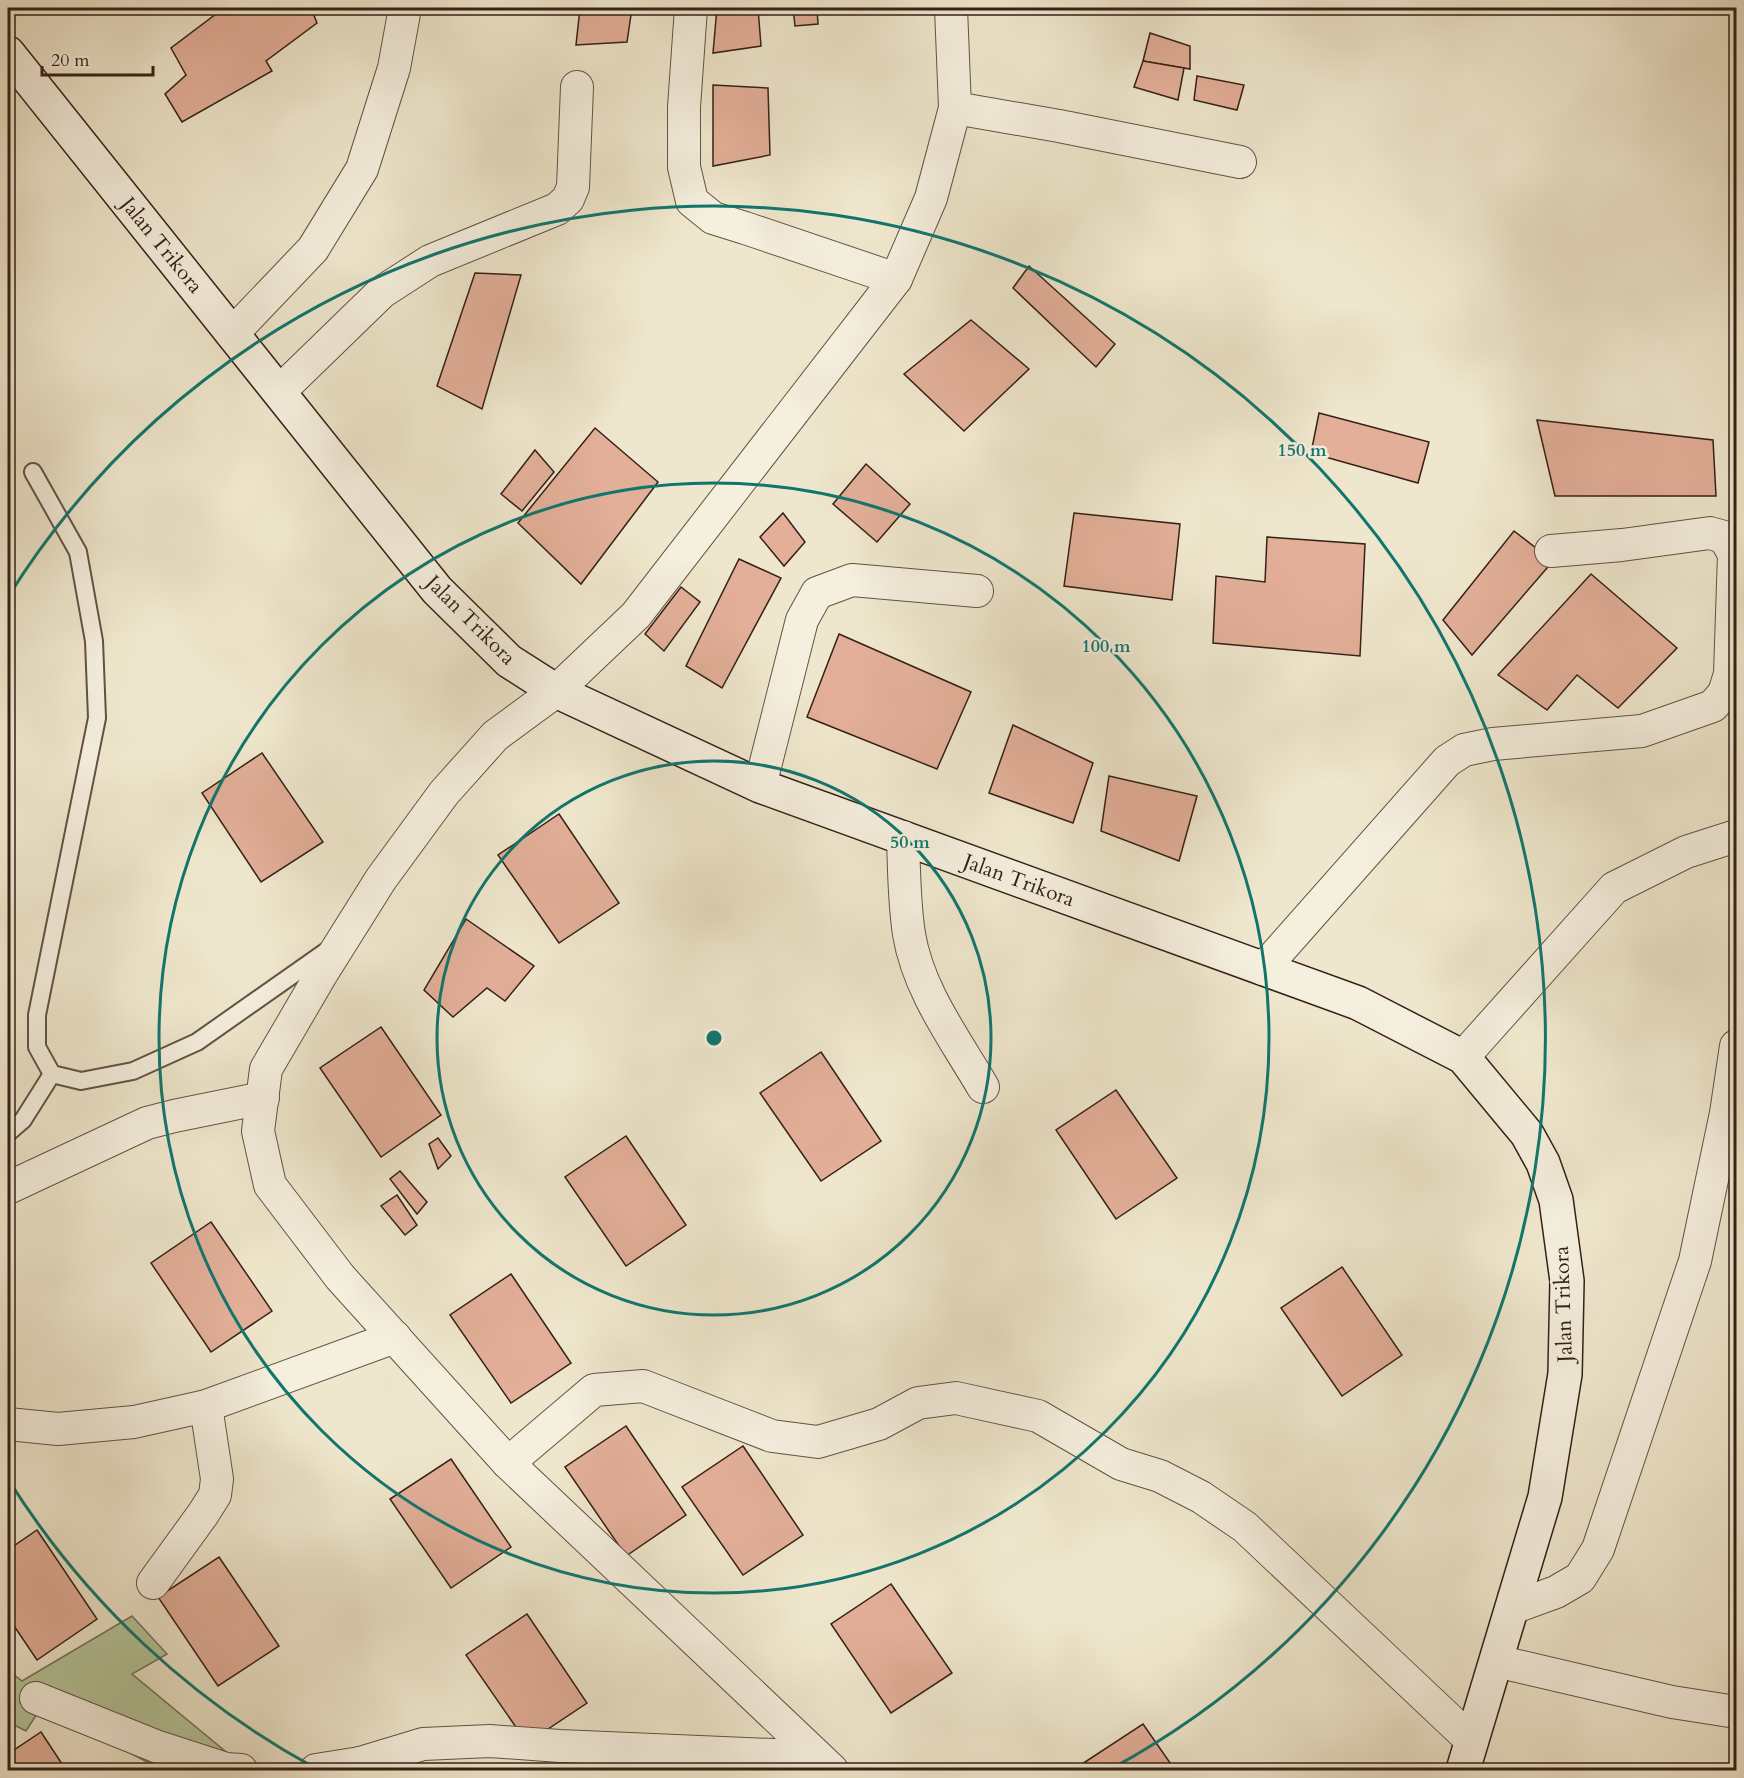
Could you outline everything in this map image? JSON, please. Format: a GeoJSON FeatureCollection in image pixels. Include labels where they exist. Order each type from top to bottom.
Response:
{"type":"FeatureCollection","features":[{"type":"Feature","properties":{"kind":"street"},"geometry":{"type":"LineString","coordinates":[[232,334],[313,249],[362,169],[394,68],[405,8]]}},
{"type":"Feature","properties":{"kind":"street"},"geometry":{"type":"LineString","coordinates":[[691,8],[684,117],[684,167],[692,201],[713,218],[896,279]]}},
{"type":"Feature","properties":{"kind":"street"},"geometry":{"type":"LineString","coordinates":[[825,1764],[508,1463],[340,1277],[270,1185],[258,1131],[266,1070],[341,941],[381,879],[444,793],[495,736],[556,692],[636,615],[896,279],[931,198],[955,108],[951,8]]}},
{"type":"Feature","properties":{"kind":"street","name":"Jalan Trikora"},"geometry":{"type":"LineString","coordinates":[[8,53],[437,590],[509,661],[556,692],[760,786],[1358,1003],[1462,1057],[1527,1134],[1543,1163],[1556,1200],[1567,1281],[1565,1374],[1545,1497],[1468,1756]]}},
{"type":"Feature","properties":{"kind":"street"},"geometry":{"type":"LineString","coordinates":[[279,392],[382,292],[430,261],[556,209],[568,199],[573,187],[577,87]]}},
{"type":"Feature","properties":{"kind":"street"},"geometry":{"type":"LineString","coordinates":[[955,108],[1240,162]]}},
{"type":"Feature","properties":{"kind":"street"},"geometry":{"type":"LineString","coordinates":[[1263,969],[1446,761],[1464,750],[1493,744],[1642,731],[1713,706],[1724,693],[1730,674],[1734,554],[1724,537],[1710,533],[1622,545],[1551,551]]}},
{"type":"Feature","properties":{"kind":"street"},"geometry":{"type":"LineString","coordinates":[[760,786],[802,620],[817,593],[852,580],[977,591]]}},
{"type":"Feature","properties":{"kind":"street"},"geometry":{"type":"LineString","coordinates":[[1462,1057],[1614,888],[1686,852],[1737,836]]}},
{"type":"Feature","properties":{"kind":"street"},"geometry":{"type":"LineString","coordinates":[[903,837],[910,936],[920,972],[935,1006],[983,1087]]}},
{"type":"Feature","properties":{"kind":"street"},"geometry":{"type":"LineString","coordinates":[[1512,1608],[1556,1592],[1580,1578],[1598,1549],[1695,1261],[1726,1113],[1737,1046]]}},
{"type":"Feature","properties":{"kind":"street"},"geometry":{"type":"LineString","coordinates":[[8,1188],[147,1124],[174,1116],[263,1098]]}},
{"type":"Feature","properties":{"kind":"street"},"geometry":{"type":"LineString","coordinates":[[8,1424],[58,1429],[134,1422],[206,1406],[395,1337]]}},
{"type":"Feature","properties":{"kind":"street"},"geometry":{"type":"LineString","coordinates":[[508,1463],[594,1390],[643,1386],[772,1436],[818,1442],[879,1424],[918,1403],[956,1398],[1038,1416],[1121,1464],[1160,1476],[1201,1497],[1245,1527],[1468,1756]]}},
{"type":"Feature","properties":{"kind":"street"},"geometry":{"type":"LineString","coordinates":[[153,1582],[215,1495],[217,1479],[206,1406]]}},
{"type":"Feature","properties":{"kind":"street"},"geometry":{"type":"LineString","coordinates":[[1496,1661],[1672,1702],[1737,1712]]}},
{"type":"Feature","properties":{"kind":"street"},"geometry":{"type":"LineString","coordinates":[[36,1698],[158,1747],[226,1769],[241,1770]]}},
{"type":"Feature","properties":{"kind":"street"},"geometry":{"type":"LineString","coordinates":[[316,1770],[356,1767],[423,1744],[490,1742],[825,1764]]}},
{"type":"Feature","properties":{"kind":"lane"},"geometry":{"type":"LineString","coordinates":[[33,472],[78,552],[94,641],[97,718],[37,1016],[37,1047],[52,1074],[81,1081],[133,1071],[197,1042],[341,941]]}},
{"type":"Feature","properties":{"kind":"lane"},"geometry":{"type":"LineString","coordinates":[[8,1133],[23,1120],[52,1074]]}},
{"type":"Feature","properties":{"kind":"green space"},"geometry":{"type":"Polygon","coordinates":[[[132,1616],[167,1654],[132,1674],[237,1761],[232,1770],[162,1770],[42,1706],[26,1731],[8,1722],[8,1670],[22,1681],[132,1616]]]}},
{"type":"Feature","properties":{"kind":"building"},"geometry":{"type":"Polygon","coordinates":[[[224,8],[311,8],[317,23],[266,61],[272,71],[182,122],[165,94],[186,75],[171,48],[224,8]]]}},
{"type":"Feature","properties":{"kind":"building"},"geometry":{"type":"Polygon","coordinates":[[[580,8],[632,8],[627,42],[576,45],[580,8]]]}},
{"type":"Feature","properties":{"kind":"building"},"geometry":{"type":"Polygon","coordinates":[[[717,8],[758,8],[761,46],[713,53],[717,8]]]}},
{"type":"Feature","properties":{"kind":"building"},"geometry":{"type":"Polygon","coordinates":[[[793,8],[817,8],[818,24],[795,26],[793,8]]]}},
{"type":"Feature","properties":{"kind":"building"},"geometry":{"type":"Polygon","coordinates":[[[1150,33],[1190,46],[1190,69],[1143,61],[1150,33]]]}},
{"type":"Feature","properties":{"kind":"building"},"geometry":{"type":"Polygon","coordinates":[[[1143,61],[1184,68],[1178,100],[1134,87],[1143,61]]]}},
{"type":"Feature","properties":{"kind":"building"},"geometry":{"type":"Polygon","coordinates":[[[1197,76],[1244,85],[1237,110],[1194,100],[1197,76]]]}},
{"type":"Feature","properties":{"kind":"building"},"geometry":{"type":"Polygon","coordinates":[[[713,85],[768,88],[770,155],[713,166],[713,85]]]}},
{"type":"Feature","properties":{"kind":"building"},"geometry":{"type":"Polygon","coordinates":[[[1029,266],[1115,344],[1096,367],[1013,288],[1029,266]]]}},
{"type":"Feature","properties":{"kind":"building"},"geometry":{"type":"Polygon","coordinates":[[[475,273],[521,275],[482,409],[437,386],[475,273]]]}},
{"type":"Feature","properties":{"kind":"building"},"geometry":{"type":"Polygon","coordinates":[[[971,320],[1029,369],[964,431],[904,374],[971,320]]]}},
{"type":"Feature","properties":{"kind":"building"},"geometry":{"type":"Polygon","coordinates":[[[1319,413],[1429,442],[1418,483],[1311,453],[1319,413]]]}},
{"type":"Feature","properties":{"kind":"building"},"geometry":{"type":"Polygon","coordinates":[[[1537,420],[1713,440],[1716,496],[1555,496],[1537,420]]]}},
{"type":"Feature","properties":{"kind":"building"},"geometry":{"type":"Polygon","coordinates":[[[595,428],[658,482],[581,584],[518,523],[595,428]]]}},
{"type":"Feature","properties":{"kind":"building"},"geometry":{"type":"Polygon","coordinates":[[[535,450],[554,472],[522,511],[501,494],[535,450]]]}},
{"type":"Feature","properties":{"kind":"building"},"geometry":{"type":"Polygon","coordinates":[[[866,464],[910,504],[877,542],[833,504],[866,464]]]}},
{"type":"Feature","properties":{"kind":"building"},"geometry":{"type":"Polygon","coordinates":[[[783,513],[805,542],[784,566],[760,537],[783,513]]]}},
{"type":"Feature","properties":{"kind":"building"},"geometry":{"type":"Polygon","coordinates":[[[1074,513],[1180,524],[1172,600],[1064,586],[1074,513]]]}},
{"type":"Feature","properties":{"kind":"building"},"geometry":{"type":"Polygon","coordinates":[[[1514,531],[1553,561],[1472,655],[1443,620],[1514,531]]]}},
{"type":"Feature","properties":{"kind":"building"},"geometry":{"type":"Polygon","coordinates":[[[1267,537],[1365,544],[1360,656],[1213,643],[1216,576],[1265,582],[1267,537]]]}},
{"type":"Feature","properties":{"kind":"building"},"geometry":{"type":"Polygon","coordinates":[[[739,559],[781,578],[722,688],[686,666],[739,559]]]}},
{"type":"Feature","properties":{"kind":"building"},"geometry":{"type":"Polygon","coordinates":[[[1591,574],[1677,648],[1618,708],[1577,675],[1547,710],[1498,675],[1591,574]]]}},
{"type":"Feature","properties":{"kind":"building"},"geometry":{"type":"Polygon","coordinates":[[[681,587],[700,602],[664,651],[645,634],[681,587]]]}},
{"type":"Feature","properties":{"kind":"building"},"geometry":{"type":"Polygon","coordinates":[[[839,634],[971,692],[937,769],[807,717],[839,634]]]}},
{"type":"Feature","properties":{"kind":"building"},"geometry":{"type":"Polygon","coordinates":[[[1013,725],[1093,763],[1073,823],[989,793],[1013,725]]]}},
{"type":"Feature","properties":{"kind":"building"},"geometry":{"type":"Polygon","coordinates":[[[262,753],[323,842],[261,882],[202,793],[262,753]]]}},
{"type":"Feature","properties":{"kind":"building"},"geometry":{"type":"Polygon","coordinates":[[[1109,776],[1197,796],[1179,861],[1101,831],[1109,776]]]}},
{"type":"Feature","properties":{"kind":"building"},"geometry":{"type":"Polygon","coordinates":[[[559,814],[619,903],[559,943],[498,855],[559,814]]]}},
{"type":"Feature","properties":{"kind":"building"},"geometry":{"type":"Polygon","coordinates":[[[466,919],[534,966],[505,1001],[487,988],[453,1017],[424,990],[466,919]]]}},
{"type":"Feature","properties":{"kind":"building"},"geometry":{"type":"Polygon","coordinates":[[[381,1027],[441,1115],[381,1157],[320,1068],[381,1027]]]}},
{"type":"Feature","properties":{"kind":"building"},"geometry":{"type":"Polygon","coordinates":[[[821,1052],[881,1141],[821,1181],[760,1093],[821,1052]]]}},
{"type":"Feature","properties":{"kind":"building"},"geometry":{"type":"Polygon","coordinates":[[[1116,1090],[1177,1178],[1116,1219],[1056,1130],[1116,1090]]]}},
{"type":"Feature","properties":{"kind":"building"},"geometry":{"type":"Polygon","coordinates":[[[626,1136],[686,1225],[626,1266],[565,1177],[626,1136]]]}},
{"type":"Feature","properties":{"kind":"building"},"geometry":{"type":"Polygon","coordinates":[[[438,1138],[451,1156],[438,1169],[429,1144],[438,1138]]]}},
{"type":"Feature","properties":{"kind":"building"},"geometry":{"type":"Polygon","coordinates":[[[400,1171],[427,1202],[417,1214],[390,1179],[400,1171]]]}},
{"type":"Feature","properties":{"kind":"building"},"geometry":{"type":"Polygon","coordinates":[[[397,1195],[417,1225],[405,1235],[381,1206],[397,1195]]]}},
{"type":"Feature","properties":{"kind":"building"},"geometry":{"type":"Polygon","coordinates":[[[211,1222],[272,1311],[211,1352],[151,1263],[211,1222]]]}},
{"type":"Feature","properties":{"kind":"building"},"geometry":{"type":"Polygon","coordinates":[[[1342,1267],[1402,1355],[1342,1396],[1281,1308],[1342,1267]]]}},
{"type":"Feature","properties":{"kind":"building"},"geometry":{"type":"Polygon","coordinates":[[[511,1274],[571,1363],[511,1403],[450,1315],[511,1274]]]}},
{"type":"Feature","properties":{"kind":"building"},"geometry":{"type":"Polygon","coordinates":[[[626,1426],[686,1515],[626,1556],[565,1467],[626,1426]]]}},
{"type":"Feature","properties":{"kind":"building"},"geometry":{"type":"Polygon","coordinates":[[[743,1446],[803,1535],[743,1575],[682,1487],[743,1446]]]}},
{"type":"Feature","properties":{"kind":"building"},"geometry":{"type":"Polygon","coordinates":[[[451,1459],[511,1547],[451,1588],[390,1499],[451,1459]]]}},
{"type":"Feature","properties":{"kind":"building"},"geometry":{"type":"Polygon","coordinates":[[[37,1530],[97,1619],[37,1660],[8,1617],[8,1550],[37,1530]]]}},
{"type":"Feature","properties":{"kind":"building"},"geometry":{"type":"Polygon","coordinates":[[[219,1557],[279,1646],[218,1686],[158,1597],[219,1557]]]}},
{"type":"Feature","properties":{"kind":"building"},"geometry":{"type":"Polygon","coordinates":[[[891,1584],[952,1673],[891,1713],[831,1624],[891,1584]]]}},
{"type":"Feature","properties":{"kind":"building"},"geometry":{"type":"Polygon","coordinates":[[[527,1614],[587,1703],[527,1743],[466,1655],[527,1614]]]}},
{"type":"Feature","properties":{"kind":"building"},"geometry":{"type":"Polygon","coordinates":[[[1143,1724],[1175,1770],[1087,1770],[1082,1764],[1143,1724]]]}},
{"type":"Feature","properties":{"kind":"building"},"geometry":{"type":"Polygon","coordinates":[[[41,1732],[66,1770],[8,1770],[8,1754],[41,1732]]]}}]}
